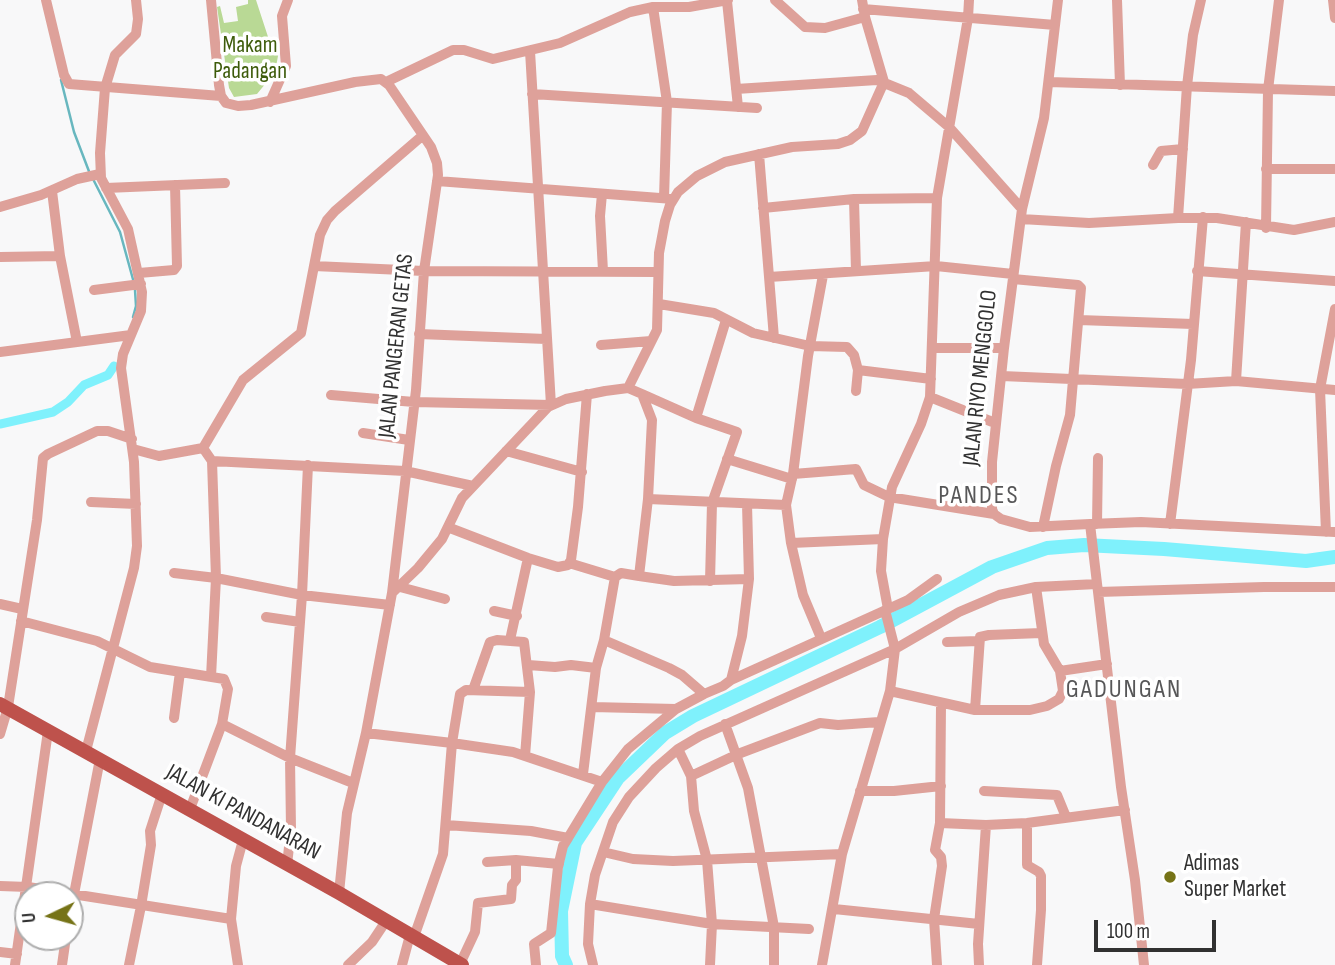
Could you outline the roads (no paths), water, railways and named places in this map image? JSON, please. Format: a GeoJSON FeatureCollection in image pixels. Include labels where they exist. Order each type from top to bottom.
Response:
{"type":"FeatureCollection","features":[{"type":"Feature","properties":{"kind":"main road","name":"JALAN KI PANDANARAN"},"geometry":{"type":"LineString","coordinates":[[4,706],[339,893],[461,965]]}},
{"type":"Feature","properties":{"kind":"street"},"geometry":{"type":"LineString","coordinates":[[46,0],[64,75],[72,86],[221,96]]}},
{"type":"Feature","properties":{"kind":"street"},"geometry":{"type":"LineString","coordinates":[[86,751],[135,562],[138,538],[133,451],[121,368],[126,336],[141,311],[128,229],[100,174],[100,129],[105,88],[115,55],[136,34],[136,0]]}},
{"type":"Feature","properties":{"kind":"street"},"geometry":{"type":"LineString","coordinates":[[211,0],[221,96],[226,103],[233,106],[270,102],[372,79],[386,82],[453,50],[464,50],[489,59],[530,51],[560,43],[630,12],[653,7],[689,6],[727,0],[738,107]]}},
{"type":"Feature","properties":{"kind":"street"},"geometry":{"type":"LineString","coordinates":[[270,102],[286,66],[282,16],[288,0]]}},
{"type":"Feature","properties":{"kind":"street"},"geometry":{"type":"LineString","coordinates":[[775,0],[805,27],[825,28],[863,9],[1055,25]]}},
{"type":"Feature","properties":{"kind":"street"},"geometry":{"type":"LineString","coordinates":[[822,965],[842,854],[890,691],[894,644],[881,571],[883,539],[889,497],[895,478],[921,424],[930,397],[937,198],[969,0]]}},
{"type":"Feature","properties":{"kind":"street","name":"JALAN RIYO MENGGOLO"},"geometry":{"type":"LineString","coordinates":[[994,514],[991,484],[1004,348],[1021,214],[1042,131],[1058,0]]}},
{"type":"Feature","properties":{"kind":"street"},"geometry":{"type":"LineString","coordinates":[[1117,0],[1120,85]]}},
{"type":"Feature","properties":{"kind":"street"},"geometry":{"type":"LineString","coordinates":[[1178,218],[1187,86],[1193,35],[1201,0]]}},
{"type":"Feature","properties":{"kind":"street"},"geometry":{"type":"LineString","coordinates":[[1266,228],[1268,90],[1279,0]]}},
{"type":"Feature","properties":{"kind":"street"},"geometry":{"type":"LineString","coordinates":[[1333,0],[1335,18]]}},
{"type":"Feature","properties":{"kind":"street"},"geometry":{"type":"LineString","coordinates":[[628,388],[657,330],[661,239],[669,198],[667,102],[653,7]]}},
{"type":"Feature","properties":{"kind":"street"},"geometry":{"type":"LineString","coordinates":[[437,181],[669,198],[707,170],[725,162],[792,147],[838,144],[850,140],[862,131],[883,84],[863,9]]}},
{"type":"Feature","properties":{"kind":"street"},"geometry":{"type":"LineString","coordinates":[[530,51],[551,405]]}},
{"type":"Feature","properties":{"kind":"street"},"geometry":{"type":"LineString","coordinates":[[736,89],[877,80],[914,96],[949,127],[1021,214],[1088,223],[1203,217],[1246,222],[1266,228],[1299,230],[1335,222]]}},
{"type":"Feature","properties":{"kind":"street","name":"JALAN PANGERAN GETAS"},"geometry":{"type":"LineString","coordinates":[[339,893],[347,813],[394,595],[414,402],[424,271],[437,181],[437,163],[426,141],[386,82]]}},
{"type":"Feature","properties":{"kind":"street"},"geometry":{"type":"LineString","coordinates":[[1049,82],[1335,91]]}},
{"type":"Feature","properties":{"kind":"street"},"geometry":{"type":"LineString","coordinates":[[532,94],[757,108]]}},
{"type":"Feature","properties":{"kind":"street"},"geometry":{"type":"LineString","coordinates":[[211,677],[216,578],[207,455],[243,380],[301,333],[322,230],[335,211],[426,141]]}},
{"type":"Feature","properties":{"kind":"street"},"geometry":{"type":"LineString","coordinates":[[1153,165],[1161,151],[1184,149]]}},
{"type":"Feature","properties":{"kind":"street"},"geometry":{"type":"LineString","coordinates":[[759,153],[774,338]]}},
{"type":"Feature","properties":{"kind":"street"},"geometry":{"type":"LineString","coordinates":[[1266,169],[1335,169]]}},
{"type":"Feature","properties":{"kind":"street"},"geometry":{"type":"LineString","coordinates":[[0,207],[52,191],[77,179],[100,174]]}},
{"type":"Feature","properties":{"kind":"street"},"geometry":{"type":"LineString","coordinates":[[106,188],[225,183]]}},
{"type":"Feature","properties":{"kind":"street"},"geometry":{"type":"LineString","coordinates":[[94,290],[137,282],[174,270],[177,266],[175,185]]}},
{"type":"Feature","properties":{"kind":"street"},"geometry":{"type":"LineString","coordinates":[[52,191],[77,342]]}},
{"type":"Feature","properties":{"kind":"street"},"geometry":{"type":"LineString","coordinates":[[602,194],[600,216],[603,271]]}},
{"type":"Feature","properties":{"kind":"street"},"geometry":{"type":"LineString","coordinates":[[763,208],[853,199],[937,198]]}},
{"type":"Feature","properties":{"kind":"street"},"geometry":{"type":"LineString","coordinates":[[853,199],[856,271]]}},
{"type":"Feature","properties":{"kind":"street"},"geometry":{"type":"LineString","coordinates":[[1170,524],[1191,360],[1203,217]]}},
{"type":"Feature","properties":{"kind":"street"},"geometry":{"type":"LineString","coordinates":[[1236,382],[1246,222]]}},
{"type":"Feature","properties":{"kind":"street"},"geometry":{"type":"LineString","coordinates":[[0,257],[61,256]]}},
{"type":"Feature","properties":{"kind":"street"},"geometry":{"type":"LineString","coordinates":[[314,266],[424,271],[658,272]]}},
{"type":"Feature","properties":{"kind":"street"},"geometry":{"type":"LineString","coordinates":[[769,277],[936,266],[1081,286],[1070,415],[1056,466],[1044,527]]}},
{"type":"Feature","properties":{"kind":"street"},"geometry":{"type":"LineString","coordinates":[[1197,271],[1335,281]]}},
{"type":"Feature","properties":{"kind":"street"},"geometry":{"type":"LineString","coordinates":[[821,638],[803,595],[786,505],[823,275]]}},
{"type":"Feature","properties":{"kind":"street"},"geometry":{"type":"LineString","coordinates":[[659,304],[714,313],[753,333],[774,338],[810,346],[847,347],[854,355],[858,370],[856,391]]}},
{"type":"Feature","properties":{"kind":"street"},"geometry":{"type":"LineString","coordinates":[[727,459],[792,476],[856,469],[864,485],[889,497],[994,514],[1012,523],[1044,527],[1170,524],[1330,532],[1329,486],[1320,389],[1335,309]]}},
{"type":"Feature","properties":{"kind":"street"},"geometry":{"type":"LineString","coordinates":[[696,418],[726,320]]}},
{"type":"Feature","properties":{"kind":"street"},"geometry":{"type":"LineString","coordinates":[[1079,320],[1192,324]]}},
{"type":"Feature","properties":{"kind":"street"},"geometry":{"type":"LineString","coordinates":[[419,334],[546,339]]}},
{"type":"Feature","properties":{"kind":"street"},"geometry":{"type":"LineString","coordinates":[[0,352],[126,336]]}},
{"type":"Feature","properties":{"kind":"street"},"geometry":{"type":"LineString","coordinates":[[601,345],[652,341]]}},
{"type":"Feature","properties":{"kind":"street"},"geometry":{"type":"LineString","coordinates":[[933,348],[1004,348]]}},
{"type":"Feature","properties":{"kind":"street"},"geometry":{"type":"LineString","coordinates":[[858,370],[932,379]]}},
{"type":"Feature","properties":{"kind":"street"},"geometry":{"type":"LineString","coordinates":[[1002,376],[1186,384],[1236,382],[1335,390]]}},
{"type":"Feature","properties":{"kind":"street"},"geometry":{"type":"LineString","coordinates":[[331,394],[414,402],[551,405],[587,394],[628,388],[696,418],[737,432],[712,503],[710,581]]}},
{"type":"Feature","properties":{"kind":"street"},"geometry":{"type":"LineString","coordinates":[[450,528],[528,558],[565,567],[569,563],[582,472],[587,394]]}},
{"type":"Feature","properties":{"kind":"street"},"geometry":{"type":"LineString","coordinates":[[639,576],[648,499],[652,417],[642,394]]}},
{"type":"Feature","properties":{"kind":"street"},"geometry":{"type":"LineString","coordinates":[[930,397],[995,423]]}},
{"type":"Feature","properties":{"kind":"street"},"geometry":{"type":"LineString","coordinates":[[394,595],[450,528],[462,498],[551,405]]}},
{"type":"Feature","properties":{"kind":"street"},"geometry":{"type":"LineString","coordinates":[[0,734],[22,615],[44,457],[97,431],[108,431],[133,451],[148,454],[207,455],[405,471],[473,486]]}},
{"type":"Feature","properties":{"kind":"street"},"geometry":{"type":"LineString","coordinates":[[363,433],[409,440]]}},
{"type":"Feature","properties":{"kind":"street"},"geometry":{"type":"LineString","coordinates":[[506,451],[582,472]]}},
{"type":"Feature","properties":{"kind":"street"},"geometry":{"type":"LineString","coordinates":[[1098,458],[1093,525],[1094,561],[1137,891],[1144,965]]}},
{"type":"Feature","properties":{"kind":"street"},"geometry":{"type":"LineString","coordinates":[[287,865],[290,758],[308,465]]}},
{"type":"Feature","properties":{"kind":"street"},"geometry":{"type":"LineString","coordinates":[[648,499],[786,505]]}},
{"type":"Feature","properties":{"kind":"street"},"geometry":{"type":"LineString","coordinates":[[90,502],[136,504]]}},
{"type":"Feature","properties":{"kind":"street"},"geometry":{"type":"LineString","coordinates":[[731,680],[742,636],[749,579],[747,504]]}},
{"type":"Feature","properties":{"kind":"street"},"geometry":{"type":"LineString","coordinates":[[791,542],[883,539]]}},
{"type":"Feature","properties":{"kind":"street"},"geometry":{"type":"LineString","coordinates":[[510,640],[528,558]]}},
{"type":"Feature","properties":{"kind":"street"},"geometry":{"type":"LineString","coordinates":[[569,563],[615,577]]}},
{"type":"Feature","properties":{"kind":"street"},"geometry":{"type":"LineString","coordinates":[[174,573],[216,578],[302,595],[394,595],[445,599]]}},
{"type":"Feature","properties":{"kind":"street"},"geometry":{"type":"LineString","coordinates":[[583,774],[596,668],[604,640],[615,577],[621,573],[674,581],[749,579]]}},
{"type":"Feature","properties":{"kind":"street"},"geometry":{"type":"LineString","coordinates":[[536,965],[535,942],[551,933],[558,864],[568,838],[602,782],[628,749],[676,709],[731,680],[908,600],[937,579]]}},
{"type":"Feature","properties":{"kind":"street"},"geometry":{"type":"LineString","coordinates":[[890,691],[975,710],[1030,710],[1053,704],[1062,695],[1060,671],[1044,644],[1036,587]]}},
{"type":"Feature","properties":{"kind":"street"},"geometry":{"type":"LineString","coordinates":[[593,965],[588,944],[594,875],[613,822],[629,797],[656,768],[678,749],[725,723],[983,601],[1036,587],[1335,587]]}},
{"type":"Feature","properties":{"kind":"street"},"geometry":{"type":"LineString","coordinates":[[0,604],[22,615],[97,641],[142,665],[224,679],[228,684],[222,724],[190,809]]}},
{"type":"Feature","properties":{"kind":"street"},"geometry":{"type":"LineString","coordinates":[[494,611],[517,616]]}},
{"type":"Feature","properties":{"kind":"street"},"geometry":{"type":"LineString","coordinates":[[266,617],[300,622]]}},
{"type":"Feature","properties":{"kind":"street"},"geometry":{"type":"LineString","coordinates":[[975,710],[981,636],[1041,633]]}},
{"type":"Feature","properties":{"kind":"street"},"geometry":{"type":"LineString","coordinates":[[473,690],[489,643],[494,640],[525,643],[530,692],[525,756]]}},
{"type":"Feature","properties":{"kind":"street"},"geometry":{"type":"LineString","coordinates":[[604,640],[682,675],[704,694]]}},
{"type":"Feature","properties":{"kind":"street"},"geometry":{"type":"LineString","coordinates":[[947,642],[979,641]]}},
{"type":"Feature","properties":{"kind":"street"},"geometry":{"type":"LineString","coordinates":[[1060,671],[1107,664]]}},
{"type":"Feature","properties":{"kind":"street"},"geometry":{"type":"LineString","coordinates":[[528,665],[596,668]]}},
{"type":"Feature","properties":{"kind":"street"},"geometry":{"type":"LineString","coordinates":[[174,718],[180,672]]}},
{"type":"Feature","properties":{"kind":"street"},"geometry":{"type":"LineString","coordinates":[[402,965],[443,854],[458,696],[464,690],[530,692]]}},
{"type":"Feature","properties":{"kind":"street"},"geometry":{"type":"LineString","coordinates":[[937,965],[934,919],[942,866],[935,850],[940,824],[941,704]]}},
{"type":"Feature","properties":{"kind":"street"},"geometry":{"type":"LineString","coordinates":[[592,707],[676,709]]}},
{"type":"Feature","properties":{"kind":"street"},"geometry":{"type":"LineString","coordinates":[[725,723],[748,788],[774,927],[774,965]]}},
{"type":"Feature","properties":{"kind":"street"},"geometry":{"type":"LineString","coordinates":[[691,776],[738,754],[820,723],[879,723]]}},
{"type":"Feature","properties":{"kind":"street"},"geometry":{"type":"LineString","coordinates":[[222,724],[290,758],[353,782]]}},
{"type":"Feature","properties":{"kind":"street"},"geometry":{"type":"LineString","coordinates":[[28,881],[48,731]]}},
{"type":"Feature","properties":{"kind":"street"},"geometry":{"type":"LineString","coordinates":[[366,733],[452,743],[525,756],[602,782]]}},
{"type":"Feature","properties":{"kind":"street"},"geometry":{"type":"LineString","coordinates":[[678,749],[691,776],[694,811],[707,860],[712,924],[710,965]]}},
{"type":"Feature","properties":{"kind":"street"},"geometry":{"type":"LineString","coordinates":[[77,881],[100,759]]}},
{"type":"Feature","properties":{"kind":"street"},"geometry":{"type":"LineString","coordinates":[[860,790],[894,791],[941,786]]}},
{"type":"Feature","properties":{"kind":"street"},"geometry":{"type":"LineString","coordinates":[[984,791],[1057,795],[1066,817]]}},
{"type":"Feature","properties":{"kind":"street"},"geometry":{"type":"LineString","coordinates":[[129,965],[141,906],[150,831],[162,794]]}},
{"type":"Feature","properties":{"kind":"street"},"geometry":{"type":"LineString","coordinates":[[940,824],[1027,823],[1125,810]]}},
{"type":"Feature","properties":{"kind":"street"},"geometry":{"type":"LineString","coordinates":[[1027,823],[1027,865],[1041,876],[1037,965]]}},
{"type":"Feature","properties":{"kind":"street"},"geometry":{"type":"LineString","coordinates":[[446,825],[531,831],[568,838]]}},
{"type":"Feature","properties":{"kind":"street"},"geometry":{"type":"LineString","coordinates":[[979,965],[986,825]]}},
{"type":"Feature","properties":{"kind":"street"},"geometry":{"type":"LineString","coordinates":[[238,965],[231,919],[236,866],[243,839]]}},
{"type":"Feature","properties":{"kind":"street"},"geometry":{"type":"LineString","coordinates":[[603,852],[650,861],[842,854]]}},
{"type":"Feature","properties":{"kind":"street"},"geometry":{"type":"LineString","coordinates":[[487,862],[516,860],[558,864]]}},
{"type":"Feature","properties":{"kind":"street"},"geometry":{"type":"LineString","coordinates":[[461,965],[475,932],[478,903],[511,899],[512,885],[516,880],[516,860]]}},
{"type":"Feature","properties":{"kind":"street"},"geometry":{"type":"LineString","coordinates":[[84,897],[231,919]]}},
{"type":"Feature","properties":{"kind":"street"},"geometry":{"type":"LineString","coordinates":[[590,904],[712,924],[809,929]]}},
{"type":"Feature","properties":{"kind":"street"},"geometry":{"type":"LineString","coordinates":[[834,909],[979,924]]}},
{"type":"Feature","properties":{"kind":"street"},"geometry":{"type":"LineString","coordinates":[[348,965],[372,942],[386,921]]}},
{"type":"Feature","properties":{"kind":"street"},"geometry":{"type":"LineString","coordinates":[[0,951],[16,959]]}},
{"type":"Feature","properties":{"kind":"waterway"},"geometry":{"type":"LineString","coordinates":[[61,80],[74,132],[90,174]]}},
{"type":"Feature","properties":{"kind":"waterway"},"geometry":{"type":"LineString","coordinates":[[93,179],[120,232],[134,283]]}},
{"type":"Feature","properties":{"kind":"waterway"},"geometry":{"type":"LineString","coordinates":[[133,317],[136,306],[135,290]]}},
{"type":"Feature","properties":{"kind":"waterway"},"geometry":{"type":"LineString","coordinates":[[0,424],[53,412],[68,402],[84,385],[108,375],[114,366]]}},
{"type":"Feature","properties":{"kind":"waterway"},"geometry":{"type":"LineString","coordinates":[[566,965],[562,956],[561,911],[575,843],[618,778],[665,733],[693,716],[880,627],[992,567],[1047,548],[1084,545],[1164,549],[1306,561],[1335,557]]}},
{"type":"Feature","properties":{"kind":"place","name":"Adimas Super Market"},"geometry":{"type":"Point","coordinates":[1170,877]}},
{"type":"Feature","properties":{"kind":"district","name":"PANDES"},"geometry":{"type":"Point","coordinates":[979,496]}},
{"type":"Feature","properties":{"kind":"district","name":"GADUNGAN"},"geometry":{"type":"Point","coordinates":[1124,690]}},
{"type":"Feature","properties":{"kind":"park label","name":"Makam Padangan"},"geometry":{"type":"Point","coordinates":[250,59]}}]}
